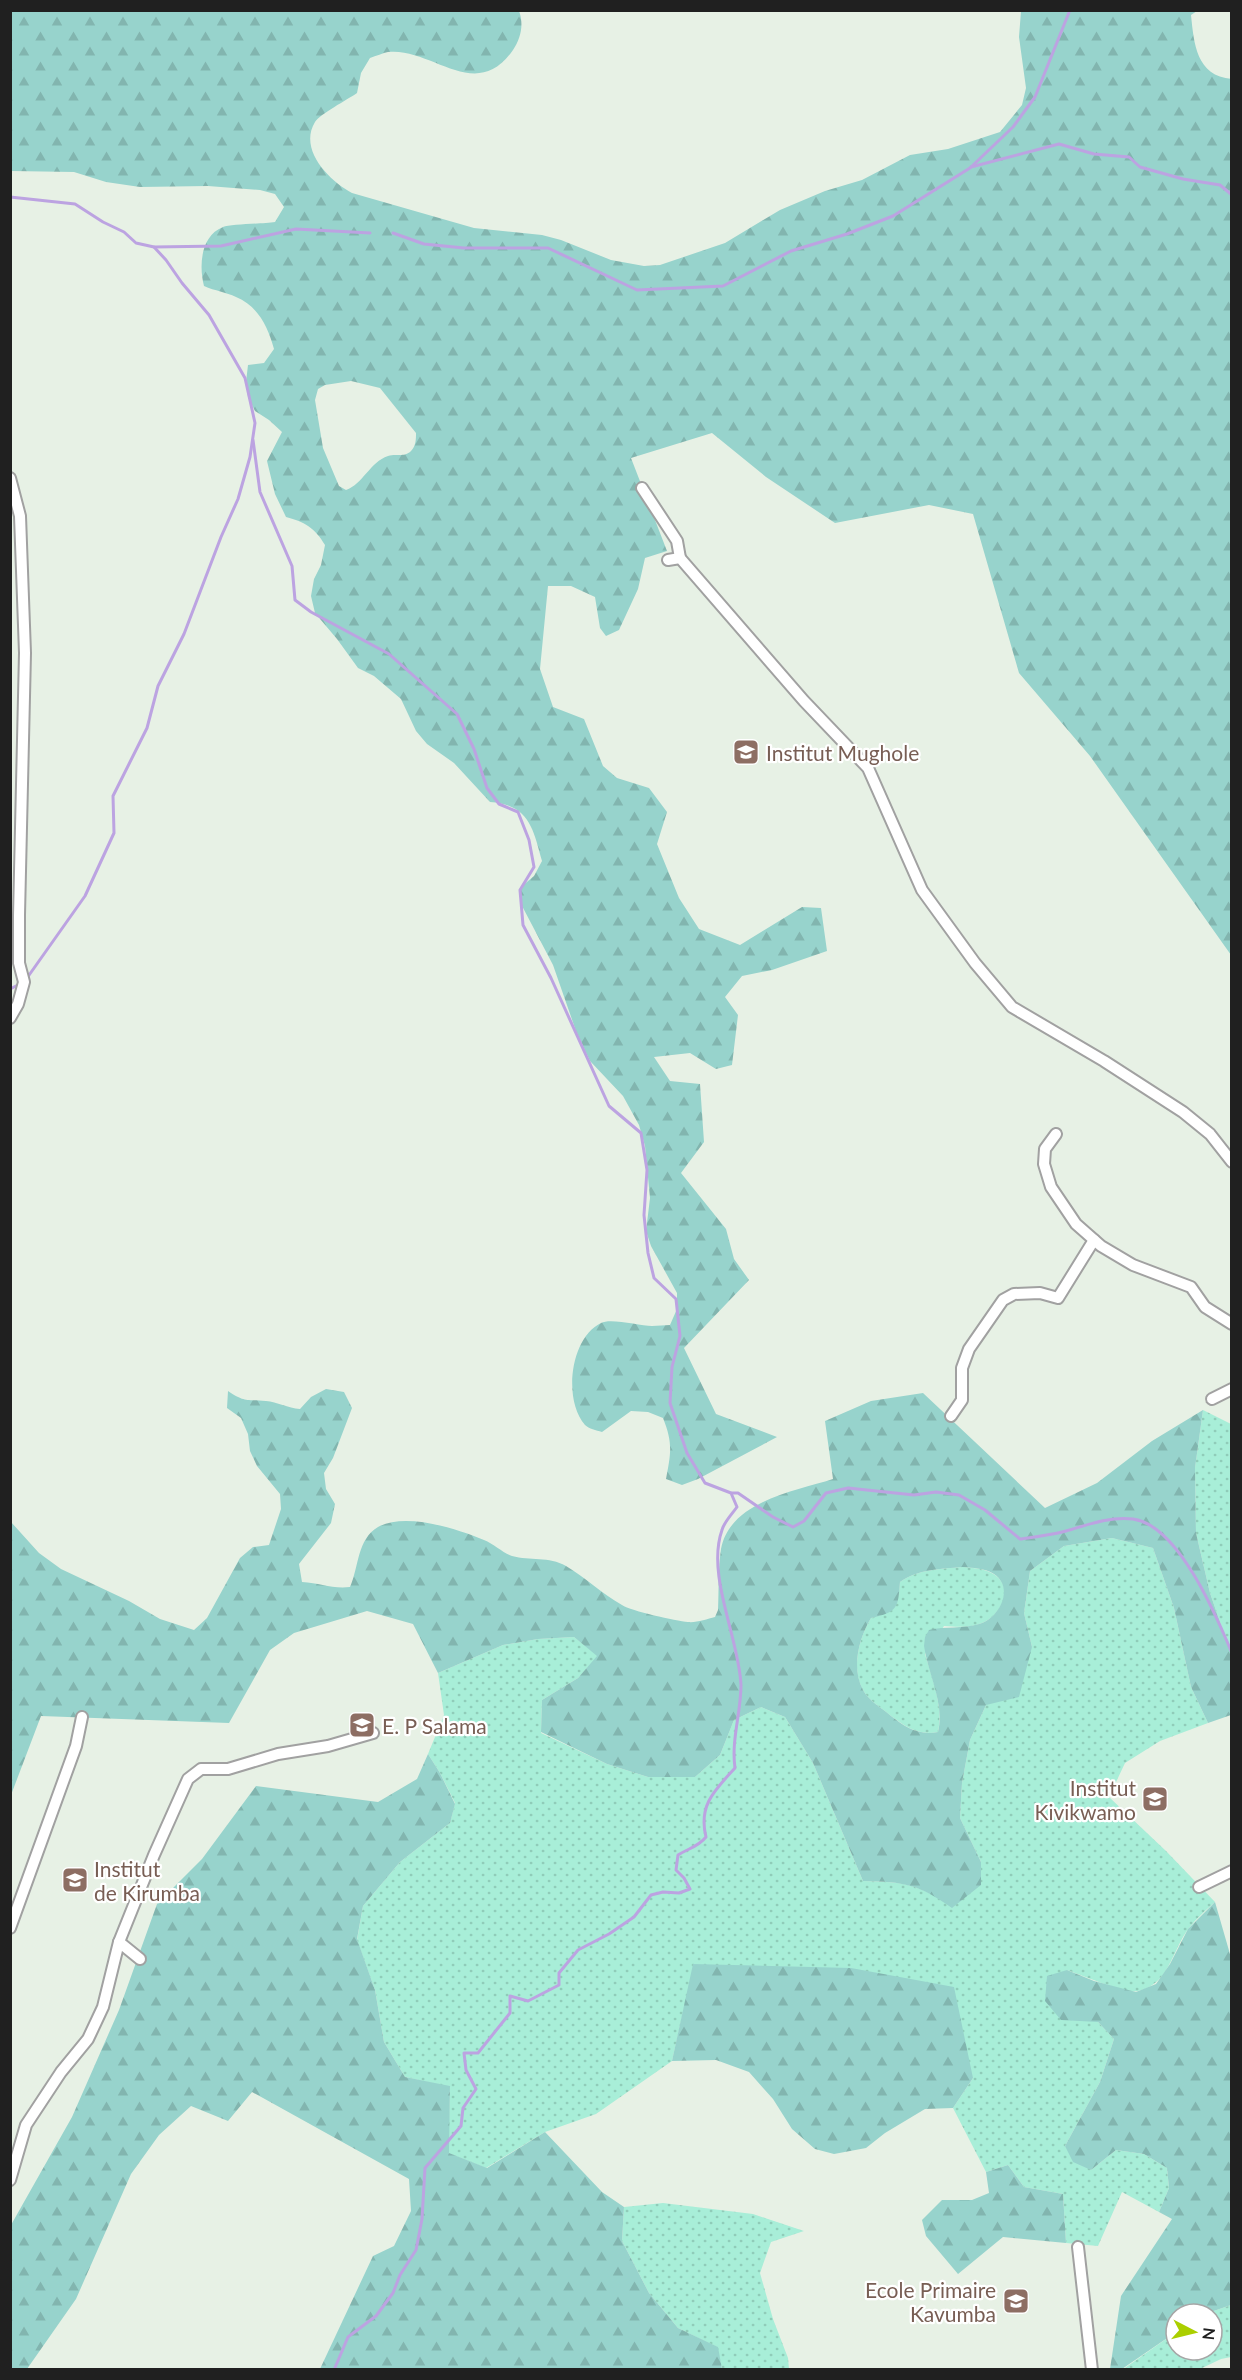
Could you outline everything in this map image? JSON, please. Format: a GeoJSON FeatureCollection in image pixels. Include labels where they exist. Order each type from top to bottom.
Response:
{"type":"FeatureCollection","features":[{"type":"Feature","properties":{"kind":"street"},"geometry":{"type":"LineString","coordinates":[[10,478],[20,516],[26,653],[19,915],[19,963],[24,982],[18,1004],[10,1018]]}},
{"type":"Feature","properties":{"kind":"street"},"geometry":{"type":"LineString","coordinates":[[642,488],[677,541],[680,558],[804,701],[868,768],[921,890],[975,963],[1012,1007],[1104,1061],[1183,1112],[1210,1134],[1232,1162]]}},
{"type":"Feature","properties":{"kind":"street"},"geometry":{"type":"LineString","coordinates":[[668,560],[680,558]]}},
{"type":"Feature","properties":{"kind":"street"},"geometry":{"type":"LineString","coordinates":[[1056,1134],[1045,1149],[1044,1164],[1051,1187],[1076,1224],[1094,1240],[1134,1266],[1191,1287],[1205,1307],[1232,1324]]}},
{"type":"Feature","properties":{"kind":"street"},"geometry":{"type":"LineString","coordinates":[[951,1416],[962,1400],[962,1368],[969,1349],[1003,1300],[1014,1294],[1040,1293],[1058,1298],[1094,1240]]}},
{"type":"Feature","properties":{"kind":"street"},"geometry":{"type":"LineString","coordinates":[[1212,1399],[1232,1389]]}},
{"type":"Feature","properties":{"kind":"street"},"geometry":{"type":"LineString","coordinates":[[10,1928],[76,1746],[82,1717]]}},
{"type":"Feature","properties":{"kind":"street"},"geometry":{"type":"LineString","coordinates":[[10,2180],[26,2125],[61,2072],[88,2039],[103,2007],[119,1942],[188,1779],[201,1769],[228,1769],[278,1754],[328,1746],[373,1733]]}},
{"type":"Feature","properties":{"kind":"street"},"geometry":{"type":"LineString","coordinates":[[1199,1887],[1232,1871]]}},
{"type":"Feature","properties":{"kind":"street"},"geometry":{"type":"LineString","coordinates":[[119,1942],[140,1959]]}},
{"type":"Feature","properties":{"kind":"street"},"geometry":{"type":"LineString","coordinates":[[1078,2247],[1092,2370]]}},
{"type":"Feature","properties":{"kind":"green space"},"geometry":{"type":"Polygon","coordinates":[[[11,11],[519,11],[521,26],[516,45],[499,65],[484,72],[469,73],[404,53],[388,52],[370,58],[361,73],[357,93],[315,122],[311,133],[313,154],[326,173],[352,193],[474,228],[542,235],[611,260],[644,266],[660,265],[725,243],[780,210],[825,191],[862,180],[910,155],[948,149],[1000,132],[1022,105],[1026,88],[1019,37],[1021,11],[1197,11],[1191,15],[1199,56],[1211,72],[1220,77],[1232,79],[1231,955],[1090,756],[1019,673],[973,514],[929,505],[835,523],[766,477],[712,433],[631,458],[667,551],[645,558],[638,589],[619,630],[606,636],[600,628],[595,597],[571,586],[548,586],[540,669],[553,707],[584,719],[603,766],[617,778],[649,788],[667,812],[657,844],[679,898],[699,929],[740,945],[802,907],[821,908],[827,951],[772,970],[742,976],[725,997],[738,1015],[732,1065],[716,1069],[690,1053],[654,1057],[670,1081],[700,1084],[704,1142],[681,1173],[726,1229],[734,1259],[749,1280],[684,1348],[716,1414],[777,1437],[698,1479],[682,1485],[666,1479],[670,1448],[663,1418],[648,1412],[631,1411],[602,1432],[585,1425],[578,1414],[572,1386],[573,1370],[582,1342],[591,1331],[606,1322],[652,1326],[670,1325],[677,1309],[677,1293],[651,1246],[646,1231],[650,1198],[645,1146],[639,1125],[623,1096],[590,1061],[576,1031],[553,965],[521,904],[521,887],[534,876],[542,861],[536,838],[527,820],[513,808],[490,802],[454,763],[427,744],[416,731],[401,699],[374,676],[358,668],[315,613],[311,596],[325,545],[309,526],[286,517],[275,494],[267,461],[282,432],[255,411],[248,397],[246,382],[248,365],[264,363],[274,349],[272,341],[261,318],[244,301],[204,286],[202,270],[203,253],[215,231],[227,226],[275,222],[284,207],[275,194],[260,190],[208,186],[140,187],[106,182],[74,172],[11,171],[11,11]],[[351,381],[325,385],[318,389],[315,400],[323,448],[339,486],[346,490],[357,483],[382,459],[391,455],[406,454],[415,445],[416,433],[380,388],[351,381]]]}},
{"type":"Feature","properties":{"kind":"green space"},"geometry":{"type":"Polygon","coordinates":[[[326,1389],[344,1392],[352,1408],[333,1458],[324,1473],[326,1489],[335,1504],[331,1523],[299,1564],[302,1582],[350,1587],[362,1546],[371,1532],[389,1523],[417,1522],[446,1527],[473,1536],[512,1556],[560,1563],[627,1607],[664,1618],[691,1622],[715,1617],[718,1610],[721,1549],[727,1533],[737,1520],[766,1500],[833,1479],[825,1421],[871,1401],[923,1393],[1045,1508],[1097,1483],[1152,1441],[1203,1410],[1195,1468],[1196,1533],[1210,1593],[1231,1654],[1231,1715],[1208,1723],[1191,1687],[1174,1608],[1153,1548],[1112,1538],[1064,1546],[1030,1571],[1024,1613],[1032,1647],[1019,1697],[986,1705],[970,1740],[962,1783],[960,1818],[981,1862],[981,1885],[952,1908],[920,1889],[890,1882],[863,1881],[813,1763],[785,1717],[761,1707],[734,1720],[720,1755],[695,1777],[648,1777],[607,1764],[541,1732],[542,1700],[578,1678],[597,1656],[574,1637],[538,1639],[503,1645],[438,1673],[413,1624],[367,1611],[294,1633],[270,1650],[229,1723],[41,1716],[11,1795],[11,1522],[39,1553],[61,1569],[129,1601],[160,1619],[194,1630],[207,1618],[240,1558],[253,1547],[269,1545],[281,1509],[280,1494],[257,1466],[250,1451],[248,1434],[241,1418],[227,1408],[228,1391],[243,1399],[300,1409],[311,1397],[326,1389]],[[963,1567],[922,1572],[900,1582],[895,1608],[887,1614],[871,1618],[860,1644],[857,1663],[859,1681],[863,1690],[872,1701],[896,1720],[918,1732],[938,1732],[940,1721],[938,1700],[924,1646],[929,1630],[967,1626],[986,1621],[998,1610],[1004,1595],[1000,1580],[994,1574],[963,1567]]]}},
{"type":"Feature","properties":{"kind":"green space"},"geometry":{"type":"Polygon","coordinates":[[[1203,1410],[1231,1424],[1231,1654],[1210,1593],[1196,1533],[1195,1468],[1203,1410]]]}},
{"type":"Feature","properties":{"kind":"green space"},"geometry":{"type":"Polygon","coordinates":[[[1112,1538],[1153,1548],[1174,1608],[1191,1687],[1208,1723],[1160,1741],[1125,1763],[1109,1797],[1215,1902],[1189,1928],[1169,1966],[1157,1982],[1148,1987],[1138,1991],[1124,1990],[1067,1970],[1098,2022],[1114,2039],[1100,2082],[1065,2146],[1091,2170],[1116,2150],[1144,2154],[1167,2168],[1169,2188],[1159,2212],[1122,2192],[1098,2246],[1066,2243],[1063,2194],[1024,2187],[1008,2165],[986,2172],[953,2108],[973,2078],[694,1964],[672,2061],[596,2114],[545,2132],[486,2168],[448,2153],[450,2087],[405,2077],[384,2042],[375,1990],[357,1940],[363,1906],[400,1862],[450,1823],[455,1803],[428,1754],[444,1715],[438,1673],[503,1645],[538,1639],[574,1637],[598,1656],[578,1678],[542,1700],[541,1733],[607,1764],[648,1777],[695,1777],[720,1755],[734,1720],[761,1707],[785,1717],[813,1763],[863,1881],[890,1882],[911,1886],[930,1893],[953,1907],[981,1862],[960,1818],[962,1783],[970,1740],[986,1705],[1032,1647],[1024,1613],[1030,1571],[1064,1546],[1112,1538]]]}},
{"type":"Feature","properties":{"kind":"green space"},"geometry":{"type":"Polygon","coordinates":[[[963,1567],[983,1570],[995,1575],[1004,1587],[1003,1602],[989,1620],[978,1625],[944,1626],[925,1654],[936,1693],[939,1723],[938,1732],[919,1732],[897,1720],[876,1704],[863,1690],[859,1681],[857,1663],[860,1644],[871,1618],[894,1607],[900,1582],[922,1572],[963,1567]]]}},
{"type":"Feature","properties":{"kind":"green space"},"geometry":{"type":"Polygon","coordinates":[[[428,1754],[455,1804],[450,1823],[400,1862],[363,1906],[357,1939],[375,1990],[384,2042],[405,2077],[450,2086],[449,2153],[487,2168],[545,2132],[602,2192],[624,2207],[622,2241],[649,2293],[678,2328],[718,2347],[722,2369],[320,2369],[373,2256],[394,2246],[411,2211],[409,2179],[252,2092],[228,2121],[191,2106],[159,2135],[131,2174],[76,2299],[27,2369],[11,2370],[11,2225],[72,2117],[119,2010],[157,1904],[202,1859],[256,1786],[378,1802],[417,1779],[428,1754]]]}},
{"type":"Feature","properties":{"kind":"green space"},"geometry":{"type":"Polygon","coordinates":[[[1215,1902],[1232,1961],[1231,2305],[1224,2307],[1224,2302],[1164,2302],[1164,2340],[1122,2369],[1110,2369],[1121,2296],[1172,2219],[1159,2212],[1169,2188],[1167,2168],[1144,2154],[1116,2150],[1091,2170],[1073,2162],[1065,2146],[1100,2082],[1114,2039],[1098,2022],[1061,2020],[1045,2001],[1047,1976],[1067,1970],[1094,1981],[1136,1992],[1156,1984],[1170,1964],[1188,1929],[1215,1902]]]}},
{"type":"Feature","properties":{"kind":"green space"},"geometry":{"type":"Polygon","coordinates":[[[693,1964],[851,1968],[954,1987],[973,2078],[953,2108],[925,2109],[885,2133],[866,2148],[834,2154],[815,2149],[792,2129],[773,2099],[749,2072],[716,2060],[672,2061],[693,1964]]]}},
{"type":"Feature","properties":{"kind":"green space"},"geometry":{"type":"Polygon","coordinates":[[[1008,2165],[1024,2187],[1063,2194],[1066,2243],[1003,2237],[958,2274],[926,2236],[922,2220],[942,2200],[972,2200],[989,2193],[986,2172],[1008,2165]]]}},
{"type":"Feature","properties":{"kind":"green space"},"geometry":{"type":"Polygon","coordinates":[[[663,2203],[753,2214],[804,2231],[771,2242],[760,2273],[773,2319],[788,2358],[789,2369],[722,2369],[717,2347],[678,2328],[649,2293],[622,2241],[624,2207],[663,2203]]]}},
{"type":"Feature","properties":{"kind":"green space"},"geometry":{"type":"Polygon","coordinates":[[[1231,2305],[1231,2357],[1224,2358],[1224,2307],[1231,2305]]]}},
{"type":"Feature","properties":{"kind":"green space"},"geometry":{"type":"Polygon","coordinates":[[[1164,2340],[1164,2362],[1215,2362],[1200,2369],[1122,2370],[1164,2340]]]}},
{"type":"Feature","properties":{"kind":"waterway"},"geometry":{"type":"LineString","coordinates":[[393,233],[424,244],[464,248],[548,248],[637,290],[723,286],[791,251],[847,234],[893,216],[970,168],[1013,127],[1035,97],[1070,10]]}},
{"type":"Feature","properties":{"kind":"waterway"},"geometry":{"type":"LineString","coordinates":[[971,167],[1059,144],[1094,154],[1129,157],[1140,167],[1183,179],[1220,185],[1232,195]]}},
{"type":"Feature","properties":{"kind":"waterway"},"geometry":{"type":"LineString","coordinates":[[10,197],[75,204],[124,232],[136,243],[154,247],[221,246],[296,229],[370,233]]}},
{"type":"Feature","properties":{"kind":"waterway"},"geometry":{"type":"LineString","coordinates":[[27,978],[85,896],[114,833],[113,796],[147,728],[158,686],[184,634],[238,499],[250,457],[255,423],[245,378],[209,315],[154,247]]}},
{"type":"Feature","properties":{"kind":"waterway"},"geometry":{"type":"LineString","coordinates":[[253,440],[260,492],[292,566],[295,600],[311,612],[389,654],[457,714],[474,749],[487,788],[499,804],[518,812],[529,840],[534,867],[520,890],[523,925],[551,978],[609,1106],[641,1133],[647,1170],[644,1215],[648,1253],[654,1278],[676,1299],[680,1336],[672,1367],[670,1403],[687,1453],[705,1483],[731,1493],[737,1507],[726,1521],[718,1548],[720,1586],[741,1685],[734,1747],[735,1768],[715,1791],[706,1807],[704,1816],[706,1837],[697,1845],[678,1855],[676,1870],[690,1889],[679,1893],[663,1892],[651,1895],[634,1917],[609,1934],[578,1950],[559,1973],[559,1985],[528,2001],[510,1996],[510,2013],[478,2053],[464,2053],[466,2070],[476,2089],[463,2108],[461,2126],[425,2168],[422,2219],[416,2250],[400,2275],[393,2293],[376,2316],[348,2337],[334,2370]]}},
{"type":"Feature","properties":{"kind":"waterway"},"geometry":{"type":"LineString","coordinates":[[10,989],[20,984]]}},
{"type":"Feature","properties":{"kind":"waterway"},"geometry":{"type":"LineString","coordinates":[[732,1493],[738,1493],[773,1517],[793,1527],[804,1521],[826,1493],[848,1488],[914,1495],[936,1492],[959,1495],[985,1510],[1020,1539],[1043,1536],[1107,1520],[1133,1519],[1150,1525],[1180,1554],[1206,1595],[1232,1653]]}},
{"type":"Feature","properties":{"kind":"place","name":"Institut Mughole"},"geometry":{"type":"Point","coordinates":[746,752]}},
{"type":"Feature","properties":{"kind":"place","name":"E. P Salama"},"geometry":{"type":"Point","coordinates":[362,1725]}},
{"type":"Feature","properties":{"kind":"place","name":"Institut Kivikwamo"},"geometry":{"type":"Point","coordinates":[1155,1799]}},
{"type":"Feature","properties":{"kind":"place","name":"Institut de Kirumba"},"geometry":{"type":"Point","coordinates":[75,1880]}},
{"type":"Feature","properties":{"kind":"place","name":"Ecole Primaire Kavumba"},"geometry":{"type":"Point","coordinates":[1016,2301]}}]}
